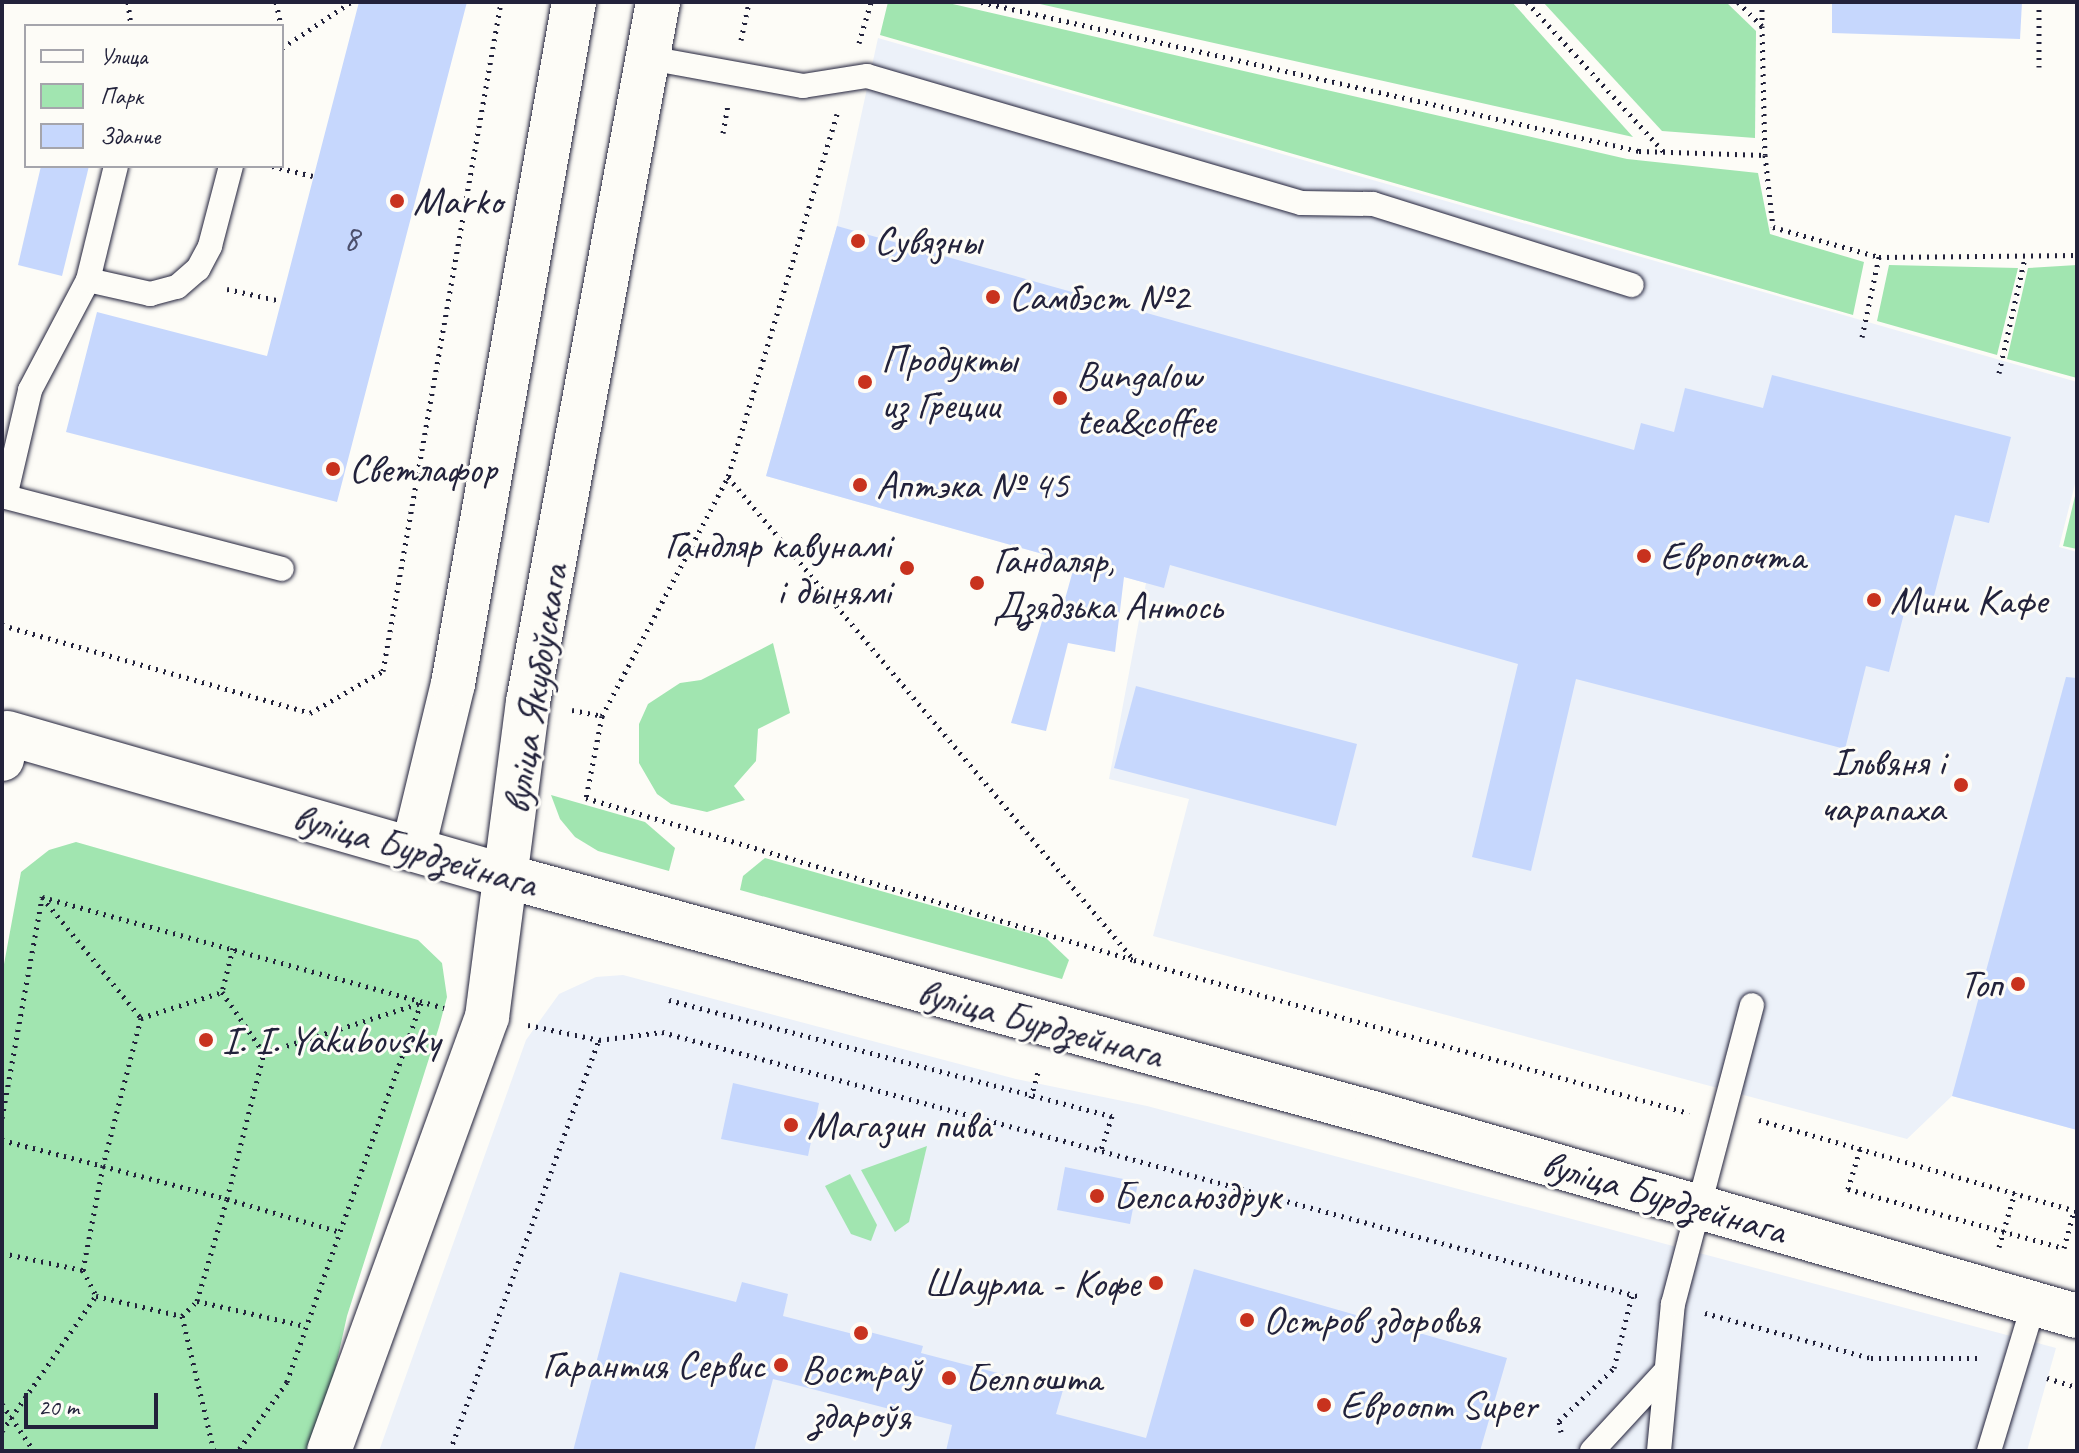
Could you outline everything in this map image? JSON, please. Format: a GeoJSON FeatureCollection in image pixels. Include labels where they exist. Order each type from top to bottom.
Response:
{"type":"FeatureCollection","features":[{"type":"Feature","properties":{"kind":"main road","name":"вуліца Якубоўскага"},"geometry":{"type":"LineString","coordinates":[[413,849],[453,684],[574,2]]}},
{"type":"Feature","properties":{"kind":"main road","name":"вуліца Якубоўскага"},"geometry":{"type":"LineString","coordinates":[[329,1451],[487,1017],[509,877],[528,702],[658,2]]}},
{"type":"Feature","properties":{"kind":"main road","name":"вуліца Бурдзейнага"},"geometry":{"type":"LineString","coordinates":[[4,741],[413,849],[1700,1207],[2077,1316]]}},
{"type":"Feature","properties":{"kind":"lane"},"geometry":{"type":"LineString","coordinates":[[649,58],[803,86],[849,76],[867,76],[1301,203],[1373,204],[1632,285]]}},
{"type":"Feature","properties":{"kind":"lane"},"geometry":{"type":"LineString","coordinates":[[116,168],[88,280],[30,390],[4,497],[282,569]]}},
{"type":"Feature","properties":{"kind":"lane"},"geometry":{"type":"LineString","coordinates":[[88,280],[150,294],[186,279],[210,246],[230,168]]}},
{"type":"Feature","properties":{"kind":"lane"},"geometry":{"type":"LineString","coordinates":[[1659,1451],[1663,1374],[1673,1304],[1752,1005]]}},
{"type":"Feature","properties":{"kind":"lane"},"geometry":{"type":"LineString","coordinates":[[1989,1451],[2034,1303]]}},
{"type":"Feature","properties":{"kind":"lane"},"geometry":{"type":"LineString","coordinates":[[1592,1451],[1663,1374]]}},
{"type":"Feature","properties":{"kind":"path"},"geometry":{"type":"LineString","coordinates":[[128,2],[131,24]]}},
{"type":"Feature","properties":{"kind":"path"},"geometry":{"type":"LineString","coordinates":[[276,2],[281,24]]}},
{"type":"Feature","properties":{"kind":"path"},"geometry":{"type":"LineString","coordinates":[[284,46],[351,2]]}},
{"type":"Feature","properties":{"kind":"path"},"geometry":{"type":"LineString","coordinates":[[2,625],[310,713],[383,671],[501,2]]}},
{"type":"Feature","properties":{"kind":"path"},"geometry":{"type":"LineString","coordinates":[[871,2],[728,477],[602,716],[586,798],[1134,960],[1683,1112],[1745,1116],[2076,1210],[2064,1248],[1848,1189],[1860,1149]]}},
{"type":"Feature","properties":{"kind":"path"},"geometry":{"type":"LineString","coordinates":[[981,2],[1664,153],[1765,155]]}},
{"type":"Feature","properties":{"kind":"path"},"geometry":{"type":"LineString","coordinates":[[1527,2],[1664,153]]}},
{"type":"Feature","properties":{"kind":"path"},"geometry":{"type":"LineString","coordinates":[[1738,2],[1762,26]]}},
{"type":"Feature","properties":{"kind":"path"},"geometry":{"type":"LineString","coordinates":[[1762,2],[1765,155],[1773,227],[1879,257],[2025,258],[2077,255]]}},
{"type":"Feature","properties":{"kind":"path"},"geometry":{"type":"LineString","coordinates":[[2039,2],[2039,67]]}},
{"type":"Feature","properties":{"kind":"path"},"geometry":{"type":"LineString","coordinates":[[280,168],[313,176]]}},
{"type":"Feature","properties":{"kind":"path"},"geometry":{"type":"LineString","coordinates":[[1862,337],[1879,257]]}},
{"type":"Feature","properties":{"kind":"path"},"geometry":{"type":"LineString","coordinates":[[1999,373],[2025,258]]}},
{"type":"Feature","properties":{"kind":"path"},"geometry":{"type":"LineString","coordinates":[[186,279],[281,301]]}},
{"type":"Feature","properties":{"kind":"path"},"geometry":{"type":"LineString","coordinates":[[728,477],[1134,960]]}},
{"type":"Feature","properties":{"kind":"path"},"geometry":{"type":"LineString","coordinates":[[556,707],[602,716]]}},
{"type":"Feature","properties":{"kind":"path"},"geometry":{"type":"LineString","coordinates":[[42,897],[421,1003],[599,1040],[662,1032],[1101,1150],[1345,1221],[1871,1358],[1967,1355]]}},
{"type":"Feature","properties":{"kind":"path"},"geometry":{"type":"LineString","coordinates":[[42,897],[141,1018]]}},
{"type":"Feature","properties":{"kind":"path"},"geometry":{"type":"LineString","coordinates":[[2,1118],[42,897]]}},
{"type":"Feature","properties":{"kind":"path"},"geometry":{"type":"LineString","coordinates":[[182,1316],[197,1301],[264,1053],[222,992],[233,948]]}},
{"type":"Feature","properties":{"kind":"path"},"geometry":{"type":"LineString","coordinates":[[141,1018],[222,992]]}},
{"type":"Feature","properties":{"kind":"path"},"geometry":{"type":"LineString","coordinates":[[669,1000],[1112,1116],[1101,1150]]}},
{"type":"Feature","properties":{"kind":"path"},"geometry":{"type":"LineString","coordinates":[[264,1053],[421,1003]]}},
{"type":"Feature","properties":{"kind":"path"},"geometry":{"type":"LineString","coordinates":[[238,1451],[287,1382],[337,1231],[421,1003]]}},
{"type":"Feature","properties":{"kind":"path"},"geometry":{"type":"LineString","coordinates":[[96,1296],[83,1270],[103,1166],[141,1018]]}},
{"type":"Feature","properties":{"kind":"path"},"geometry":{"type":"LineString","coordinates":[[450,1451],[599,1040]]}},
{"type":"Feature","properties":{"kind":"path"},"geometry":{"type":"LineString","coordinates":[[2,1140],[337,1231]]}},
{"type":"Feature","properties":{"kind":"path"},"geometry":{"type":"LineString","coordinates":[[1999,1247],[2015,1192]]}},
{"type":"Feature","properties":{"kind":"path"},"geometry":{"type":"LineString","coordinates":[[2,1253],[83,1270]]}},
{"type":"Feature","properties":{"kind":"path"},"geometry":{"type":"LineString","coordinates":[[1562,1436],[1559,1421],[1614,1368],[1632,1295]]}},
{"type":"Feature","properties":{"kind":"path"},"geometry":{"type":"LineString","coordinates":[[96,1296],[182,1316]]}},
{"type":"Feature","properties":{"kind":"path"},"geometry":{"type":"LineString","coordinates":[[2,1431],[96,1296]]}},
{"type":"Feature","properties":{"kind":"path"},"geometry":{"type":"LineString","coordinates":[[197,1301],[305,1326]]}},
{"type":"Feature","properties":{"kind":"path"},"geometry":{"type":"LineString","coordinates":[[182,1316],[214,1451]]}},
{"type":"Feature","properties":{"kind":"path"},"geometry":{"type":"LineString","coordinates":[[2,1404],[34,1451]]}},
{"type":"Feature","properties":{"kind":"shaded area"},"geometry":{"type":"Polygon","coordinates":[[[878,38],[2077,382],[2077,476],[2059,547],[2077,552],[2077,1130],[1952,1096],[1907,1139],[1153,936],[1189,799],[1109,779],[1146,583],[766,476],[837,226],[878,38]]]}},
{"type":"Feature","properties":{"kind":"shaded area"},"geometry":{"type":"Polygon","coordinates":[[[623,975],[1016,1079],[1147,1106],[2056,1348],[2027,1451],[379,1451],[526,1040],[559,994],[596,977],[623,975]]]}},
{"type":"Feature","properties":{"kind":"green space"},"geometry":{"type":"Polygon","coordinates":[[[888,2],[944,2],[1627,159],[1758,173],[1770,234],[1864,262],[1853,315],[880,35],[888,2]]]}},
{"type":"Feature","properties":{"kind":"green space"},"geometry":{"type":"Polygon","coordinates":[[[1031,2],[1512,2],[1633,137],[1031,2]]]}},
{"type":"Feature","properties":{"kind":"green space"},"geometry":{"type":"Polygon","coordinates":[[[1543,2],[1726,2],[1756,31],[1755,138],[1662,131],[1543,2]]]}},
{"type":"Feature","properties":{"kind":"green space"},"geometry":{"type":"Polygon","coordinates":[[[1889,265],[2018,268],[1997,355],[1877,321],[1889,265]]]}},
{"type":"Feature","properties":{"kind":"green space"},"geometry":{"type":"Polygon","coordinates":[[[2077,265],[2077,378],[2007,359],[2028,268],[2077,265]]]}},
{"type":"Feature","properties":{"kind":"green space"},"geometry":{"type":"Polygon","coordinates":[[[2077,488],[2077,549],[2063,546],[2077,488]]]}},
{"type":"Feature","properties":{"kind":"green space"},"geometry":{"type":"Polygon","coordinates":[[[773,643],[790,713],[758,729],[756,761],[734,786],[745,800],[707,812],[671,804],[657,794],[639,763],[639,724],[648,704],[680,683],[701,680],[773,643]]]}},
{"type":"Feature","properties":{"kind":"green space"},"geometry":{"type":"Polygon","coordinates":[[[551,795],[645,822],[675,848],[669,871],[598,851],[575,837],[560,819],[551,795]]]}},
{"type":"Feature","properties":{"kind":"green space"},"geometry":{"type":"Polygon","coordinates":[[[76,842],[418,940],[442,963],[447,997],[347,1316],[317,1451],[2,1451],[2,975],[21,872],[49,850],[76,842]]]}},
{"type":"Feature","properties":{"kind":"green space"},"geometry":{"type":"Polygon","coordinates":[[[765,858],[1046,938],[1069,960],[1062,979],[740,890],[743,876],[765,858]]]}},
{"type":"Feature","properties":{"kind":"green space"},"geometry":{"type":"Polygon","coordinates":[[[927,1146],[909,1222],[895,1232],[861,1170],[927,1146]]]}},
{"type":"Feature","properties":{"kind":"green space"},"geometry":{"type":"Polygon","coordinates":[[[850,1174],[877,1225],[871,1241],[851,1234],[825,1186],[850,1174]]]}},
{"type":"Feature","properties":{"kind":"building"},"geometry":{"type":"Polygon","coordinates":[[[359,2],[467,2],[337,502],[66,432],[97,312],[267,356],[359,2]]]}},
{"type":"Feature","properties":{"kind":"building"},"geometry":{"type":"Polygon","coordinates":[[[1832,2],[2022,2],[2020,39],[1832,33],[1832,2]]]}},
{"type":"Feature","properties":{"kind":"building"},"geometry":{"type":"Polygon","coordinates":[[[41,168],[89,168],[62,276],[18,265],[41,168]]]}},
{"type":"Feature","properties":{"kind":"building"},"geometry":{"type":"Polygon","coordinates":[[[837,226],[1634,450],[1641,423],[1674,432],[1685,388],[1763,408],[1772,375],[2011,437],[1989,523],[1955,515],[1934,596],[1910,590],[1889,672],[1866,666],[1845,749],[1576,679],[1531,871],[1472,857],[1518,664],[1170,565],[1164,588],[1124,577],[1115,652],[1068,643],[1046,731],[1011,723],[1047,605],[1062,610],[1075,563],[766,476],[837,226]]]}},
{"type":"Feature","properties":{"kind":"building"},"geometry":{"type":"Polygon","coordinates":[[[2066,677],[2077,678],[2077,1130],[1952,1096],[2066,677]]]}},
{"type":"Feature","properties":{"kind":"building"},"geometry":{"type":"Polygon","coordinates":[[[1136,686],[1357,744],[1336,826],[1114,768],[1136,686]]]}},
{"type":"Feature","properties":{"kind":"building"},"geometry":{"type":"Polygon","coordinates":[[[733,1083],[819,1103],[808,1156],[721,1139],[733,1083]]]}},
{"type":"Feature","properties":{"kind":"building","name":"Белсаюздрук"},"geometry":{"type":"Polygon","coordinates":[[[1065,1167],[1138,1182],[1130,1224],[1057,1210],[1065,1167]]]}},
{"type":"Feature","properties":{"kind":"building"},"geometry":{"type":"Polygon","coordinates":[[[1194,1269],[1507,1358],[1480,1451],[946,1451],[952,1425],[773,1379],[754,1451],[573,1451],[620,1272],[736,1302],[742,1282],[788,1294],[783,1316],[857,1335],[858,1329],[923,1346],[921,1353],[1063,1390],[1056,1414],[1146,1438],[1194,1269]]]}},
{"type":"Feature","properties":{"kind":"place","name":"Marko"},"geometry":{"type":"Point","coordinates":[397,201]}},
{"type":"Feature","properties":{"kind":"place","name":"Сувязны"},"geometry":{"type":"Point","coordinates":[858,241]}},
{"type":"Feature","properties":{"kind":"place","name":"Самбэст №2"},"geometry":{"type":"Point","coordinates":[993,297]}},
{"type":"Feature","properties":{"kind":"place","name":"Продукты из Греции"},"geometry":{"type":"Point","coordinates":[865,382]}},
{"type":"Feature","properties":{"kind":"place","name":"Bungalow tea&coffee"},"geometry":{"type":"Point","coordinates":[1060,398]}},
{"type":"Feature","properties":{"kind":"place","name":"Светлафор"},"geometry":{"type":"Point","coordinates":[333,469]}},
{"type":"Feature","properties":{"kind":"place","name":"Аптэка № 45"},"geometry":{"type":"Point","coordinates":[860,485]}},
{"type":"Feature","properties":{"kind":"place","name":"Европочта"},"geometry":{"type":"Point","coordinates":[1644,556]}},
{"type":"Feature","properties":{"kind":"place","name":"Гандляр кавунамі і дынямі"},"geometry":{"type":"Point","coordinates":[907,568]}},
{"type":"Feature","properties":{"kind":"place","name":"Гандаляр, Дзядзька Антось"},"geometry":{"type":"Point","coordinates":[977,583]}},
{"type":"Feature","properties":{"kind":"place","name":"Мини Кафе"},"geometry":{"type":"Point","coordinates":[1874,600]}},
{"type":"Feature","properties":{"kind":"place","name":"Ільвяня і чарапаха"},"geometry":{"type":"Point","coordinates":[1961,785]}},
{"type":"Feature","properties":{"kind":"place","name":"Топ"},"geometry":{"type":"Point","coordinates":[2018,984]}},
{"type":"Feature","properties":{"kind":"place","name":"I. I. Yakubovsky"},"geometry":{"type":"Point","coordinates":[206,1040]}},
{"type":"Feature","properties":{"kind":"place","name":"Магазин пива"},"geometry":{"type":"Point","coordinates":[791,1125]}},
{"type":"Feature","properties":{"kind":"place","name":"Белсаюздрук"},"geometry":{"type":"Point","coordinates":[1097,1196]}},
{"type":"Feature","properties":{"kind":"place","name":"Шаурма - Кофе"},"geometry":{"type":"Point","coordinates":[1156,1283]}},
{"type":"Feature","properties":{"kind":"place","name":"Остров здоровья"},"geometry":{"type":"Point","coordinates":[1247,1320]}},
{"type":"Feature","properties":{"kind":"place","name":"Востраў здароўя"},"geometry":{"type":"Point","coordinates":[861,1333]}},
{"type":"Feature","properties":{"kind":"place","name":"Гарантия Сервис"},"geometry":{"type":"Point","coordinates":[781,1365]}},
{"type":"Feature","properties":{"kind":"place","name":"Белпошта"},"geometry":{"type":"Point","coordinates":[949,1378]}},
{"type":"Feature","properties":{"kind":"place","name":"Евроопт Super"},"geometry":{"type":"Point","coordinates":[1324,1405]}}]}
